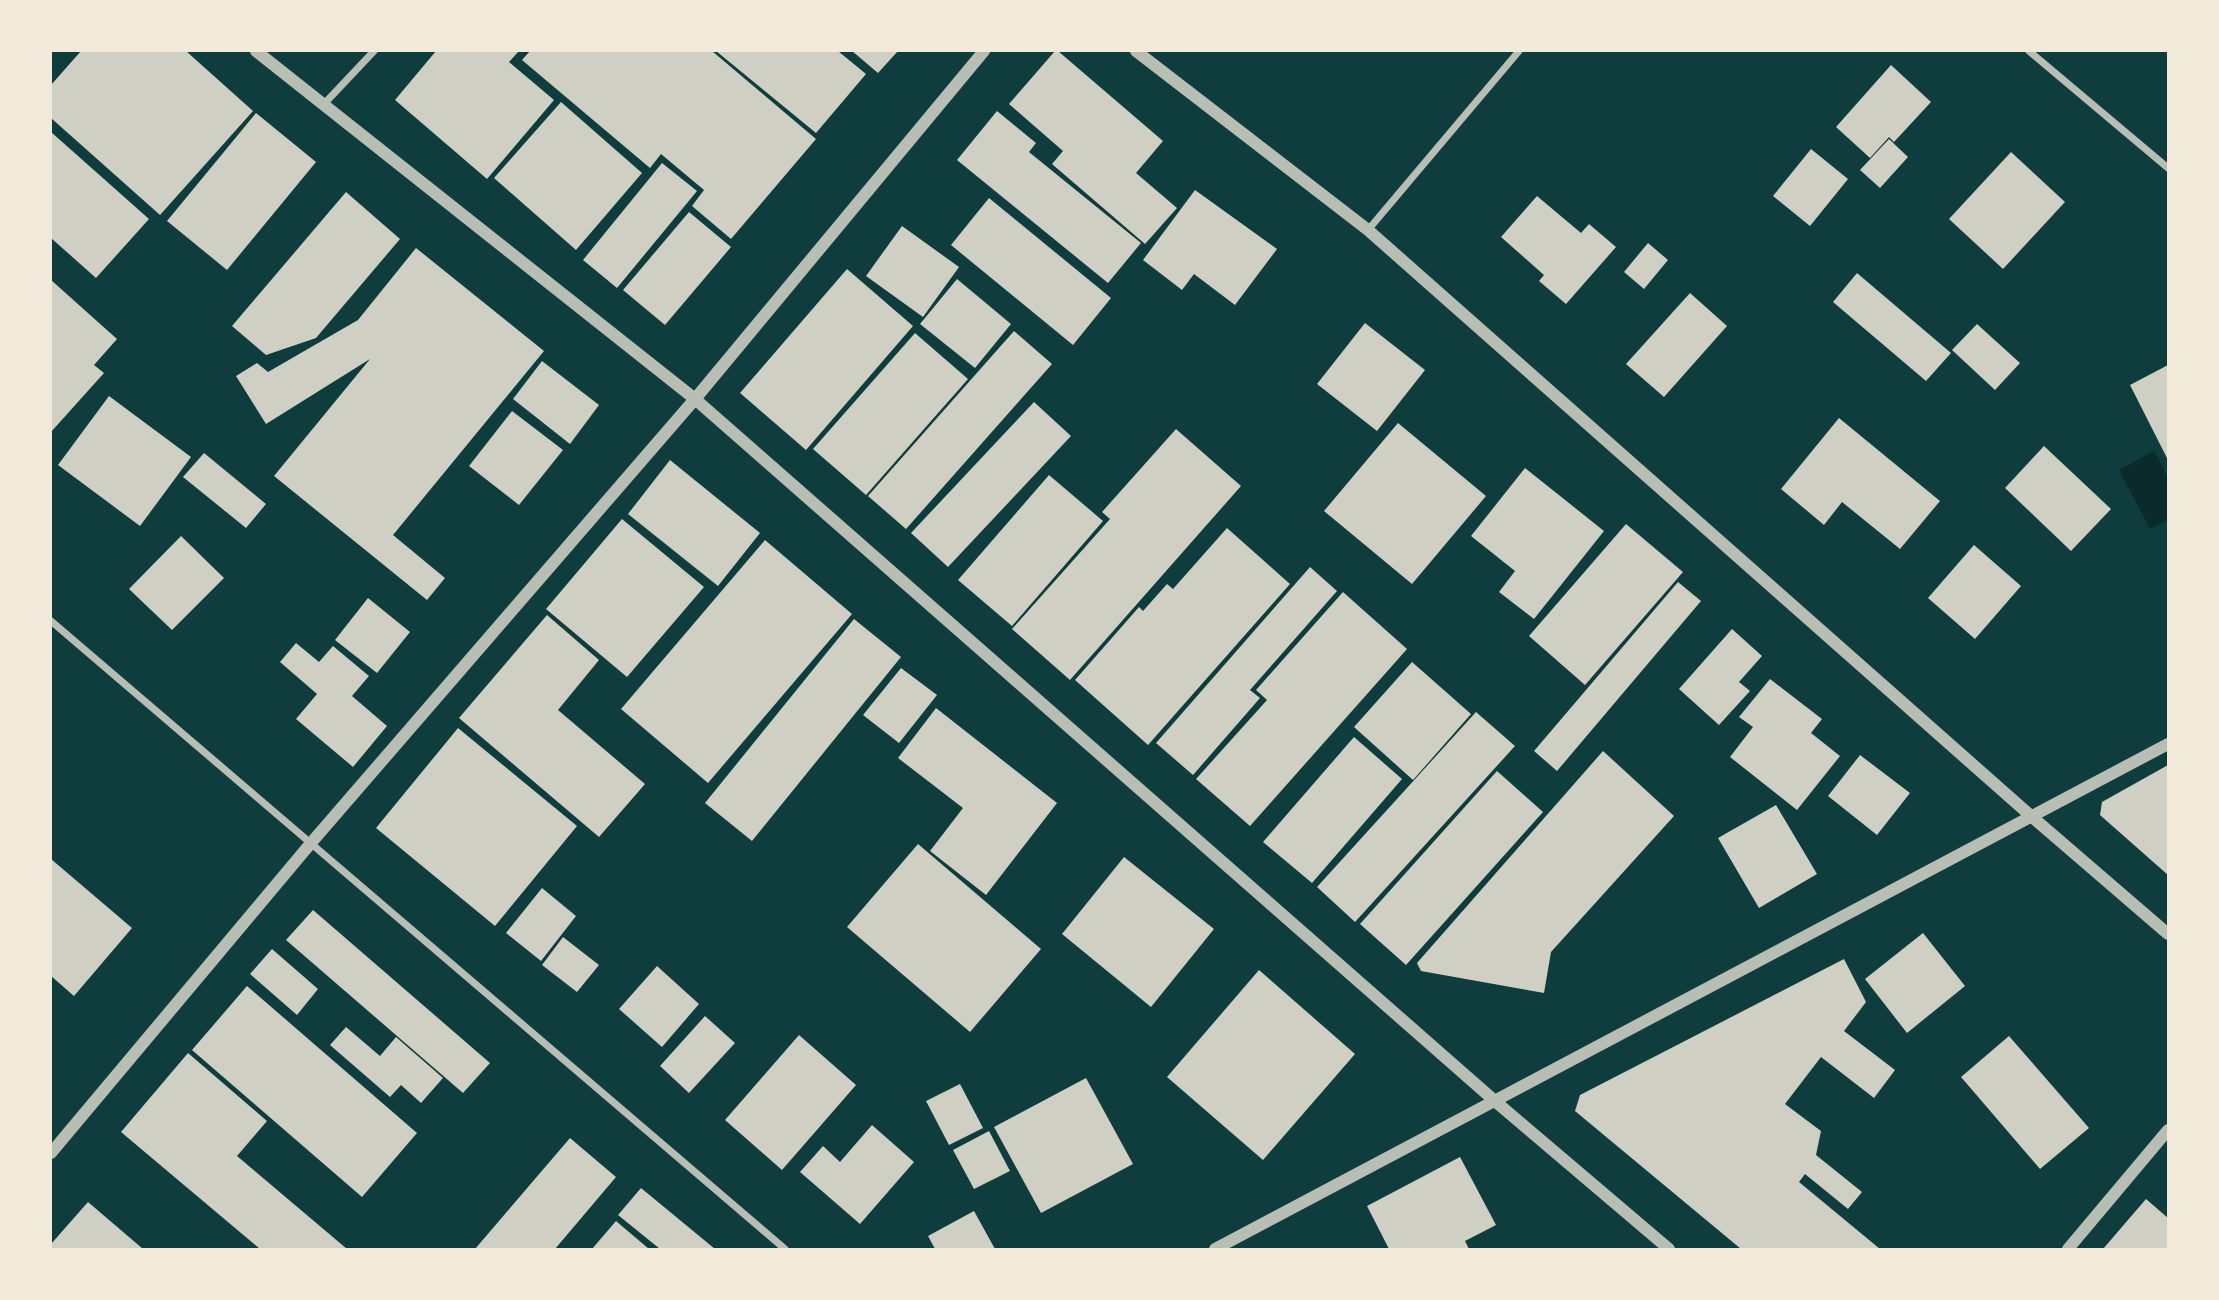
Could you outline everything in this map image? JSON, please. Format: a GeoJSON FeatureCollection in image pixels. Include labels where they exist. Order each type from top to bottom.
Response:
{"type":"FeatureCollection","features":[{"type":"Feature","properties":{"kind":"street"},"geometry":{"type":"LineString","coordinates":[[256,51],[695,399],[1496,1102],[1669,1249]]}},
{"type":"Feature","properties":{"kind":"street"},"geometry":{"type":"LineString","coordinates":[[324,104],[374,51]]}},
{"type":"Feature","properties":{"kind":"street"},"geometry":{"type":"LineString","coordinates":[[51,1153],[311,842],[695,399],[984,51]]}},
{"type":"Feature","properties":{"kind":"street"},"geometry":{"type":"LineString","coordinates":[[1136,51],[1368,230],[2168,934]]}},
{"type":"Feature","properties":{"kind":"street"},"geometry":{"type":"LineString","coordinates":[[1368,230],[1519,51]]}},
{"type":"Feature","properties":{"kind":"street"},"geometry":{"type":"LineString","coordinates":[[2029,51],[2168,168]]}},
{"type":"Feature","properties":{"kind":"street"},"geometry":{"type":"LineString","coordinates":[[51,621],[785,1249]]}},
{"type":"Feature","properties":{"kind":"street"},"geometry":{"type":"LineString","coordinates":[[1215,1249],[2168,744]]}},
{"type":"Feature","properties":{"kind":"street"},"geometry":{"type":"LineString","coordinates":[[2068,1249],[2168,1130]]}},
{"type":"Feature","properties":{"kind":"water"},"geometry":{"type":"Polygon","coordinates":[[[2154,451],[2168,478],[2168,520],[2150,529],[2119,470],[2154,451]]]}},
{"type":"Feature","properties":{"kind":"building"},"geometry":{"type":"Polygon","coordinates":[[[81,51],[186,51],[253,111],[160,215],[51,118],[51,85],[81,51]]]}},
{"type":"Feature","properties":{"kind":"building"},"geometry":{"type":"Polygon","coordinates":[[[436,51],[519,51],[509,62],[554,100],[487,179],[395,100],[436,51]]]}},
{"type":"Feature","properties":{"kind":"building"},"geometry":{"type":"Polygon","coordinates":[[[530,51],[712,51],[816,139],[731,239],[692,206],[704,190],[661,154],[650,168],[522,60],[530,51]]]}},
{"type":"Feature","properties":{"kind":"building"},"geometry":{"type":"Polygon","coordinates":[[[716,51],[838,51],[866,74],[816,133],[716,51]]]}},
{"type":"Feature","properties":{"kind":"building"},"geometry":{"type":"Polygon","coordinates":[[[852,51],[898,51],[878,73],[852,51]]]}},
{"type":"Feature","properties":{"kind":"building"},"geometry":{"type":"Polygon","coordinates":[[[1055,51],[1163,141],[1136,173],[1177,208],[1145,244],[1052,164],[1063,151],[1009,104],[1055,51]]]}},
{"type":"Feature","properties":{"kind":"building"},"geometry":{"type":"Polygon","coordinates":[[[1891,65],[1931,102],[1894,142],[1889,137],[1870,158],[1836,127],[1891,65]]]}},
{"type":"Feature","properties":{"kind":"building"},"geometry":{"type":"Polygon","coordinates":[[[561,102],[642,173],[576,250],[494,178],[561,102]]]}},
{"type":"Feature","properties":{"kind":"building"},"geometry":{"type":"Polygon","coordinates":[[[997,111],[1036,143],[1029,152],[1141,243],[1108,283],[957,160],[997,111]]]}},
{"type":"Feature","properties":{"kind":"building"},"geometry":{"type":"Polygon","coordinates":[[[256,113],[316,162],[227,270],[167,221],[256,113]]]}},
{"type":"Feature","properties":{"kind":"building"},"geometry":{"type":"Polygon","coordinates":[[[51,132],[149,219],[96,278],[51,238],[51,132]]]}},
{"type":"Feature","properties":{"kind":"building"},"geometry":{"type":"Polygon","coordinates":[[[1889,139],[1908,157],[1880,188],[1860,170],[1889,139]]]}},
{"type":"Feature","properties":{"kind":"building"},"geometry":{"type":"Polygon","coordinates":[[[1811,149],[1848,179],[1810,226],[1773,196],[1811,149]]]}},
{"type":"Feature","properties":{"kind":"building"},"geometry":{"type":"Polygon","coordinates":[[[2011,152],[2065,202],[2003,269],[1949,219],[2011,152]]]}},
{"type":"Feature","properties":{"kind":"building"},"geometry":{"type":"Polygon","coordinates":[[[662,163],[697,191],[617,288],[583,260],[662,163]]]}},
{"type":"Feature","properties":{"kind":"building"},"geometry":{"type":"Polygon","coordinates":[[[1195,190],[1277,249],[1235,305],[1194,274],[1182,290],[1143,260],[1195,190]]]}},
{"type":"Feature","properties":{"kind":"building"},"geometry":{"type":"Polygon","coordinates":[[[346,192],[400,239],[316,338],[266,355],[232,326],[346,192]]]}},
{"type":"Feature","properties":{"kind":"building"},"geometry":{"type":"Polygon","coordinates":[[[1537,196],[1581,233],[1589,224],[1616,247],[1566,304],[1539,281],[1544,275],[1501,237],[1537,196]]]}},
{"type":"Feature","properties":{"kind":"building"},"geometry":{"type":"Polygon","coordinates":[[[989,198],[1111,298],[1073,345],[951,245],[989,198]]]}},
{"type":"Feature","properties":{"kind":"building"},"geometry":{"type":"Polygon","coordinates":[[[689,212],[731,247],[665,325],[623,290],[689,212]]]}},
{"type":"Feature","properties":{"kind":"building"},"geometry":{"type":"Polygon","coordinates":[[[902,226],[959,267],[923,317],[866,276],[902,226]]]}},
{"type":"Feature","properties":{"kind":"building"},"geometry":{"type":"Polygon","coordinates":[[[1648,243],[1668,260],[1644,289],[1624,272],[1648,243]]]}},
{"type":"Feature","properties":{"kind":"building"},"geometry":{"type":"Polygon","coordinates":[[[416,248],[544,351],[393,535],[445,578],[427,600],[274,476],[370,359],[266,424],[236,376],[257,363],[268,372],[358,320],[416,248]]]}},
{"type":"Feature","properties":{"kind":"building"},"geometry":{"type":"Polygon","coordinates":[[[847,269],[913,326],[806,450],[740,393],[847,269]]]}},
{"type":"Feature","properties":{"kind":"building"},"geometry":{"type":"Polygon","coordinates":[[[1857,273],[1951,353],[1926,381],[1833,302],[1857,273]]]}},
{"type":"Feature","properties":{"kind":"building"},"geometry":{"type":"Polygon","coordinates":[[[957,279],[1011,324],[975,368],[920,324],[957,279]]]}},
{"type":"Feature","properties":{"kind":"building"},"geometry":{"type":"Polygon","coordinates":[[[51,280],[117,339],[94,365],[104,373],[51,432],[51,280]]]}},
{"type":"Feature","properties":{"kind":"building"},"geometry":{"type":"Polygon","coordinates":[[[1690,293],[1727,326],[1664,397],[1626,364],[1690,293]]]}},
{"type":"Feature","properties":{"kind":"building"},"geometry":{"type":"Polygon","coordinates":[[[1365,323],[1425,370],[1377,431],[1317,384],[1365,323]]]}},
{"type":"Feature","properties":{"kind":"building"},"geometry":{"type":"Polygon","coordinates":[[[1977,324],[2020,363],[1995,390],[1952,350],[1977,324]]]}},
{"type":"Feature","properties":{"kind":"building"},"geometry":{"type":"Polygon","coordinates":[[[1014,331],[1052,364],[906,529],[868,496],[1014,331]]]}},
{"type":"Feature","properties":{"kind":"building"},"geometry":{"type":"Polygon","coordinates":[[[915,333],[968,379],[866,495],[813,449],[915,333]]]}},
{"type":"Feature","properties":{"kind":"building"},"geometry":{"type":"Polygon","coordinates":[[[542,361],[599,405],[570,444],[513,399],[542,361]]]}},
{"type":"Feature","properties":{"kind":"building"},"geometry":{"type":"Polygon","coordinates":[[[2168,365],[2168,460],[2130,385],[2168,365]]]}},
{"type":"Feature","properties":{"kind":"building"},"geometry":{"type":"Polygon","coordinates":[[[109,396],[191,457],[140,526],[58,465],[109,396]]]}},
{"type":"Feature","properties":{"kind":"building"},"geometry":{"type":"Polygon","coordinates":[[[1034,402],[1071,436],[948,567],[911,533],[1034,402]]]}},
{"type":"Feature","properties":{"kind":"building"},"geometry":{"type":"Polygon","coordinates":[[[512,411],[563,450],[519,505],[469,466],[512,411]]]}},
{"type":"Feature","properties":{"kind":"building"},"geometry":{"type":"Polygon","coordinates":[[[1839,418],[1940,501],[1900,549],[1842,502],[1824,525],[1781,489],[1839,418]]]}},
{"type":"Feature","properties":{"kind":"building"},"geometry":{"type":"Polygon","coordinates":[[[1398,423],[1486,496],[1412,584],[1324,511],[1398,423]]]}},
{"type":"Feature","properties":{"kind":"building"},"geometry":{"type":"Polygon","coordinates":[[[1176,429],[1241,486],[1070,680],[1012,629],[1110,519],[1102,512],[1176,429]]]}},
{"type":"Feature","properties":{"kind":"building"},"geometry":{"type":"Polygon","coordinates":[[[2044,446],[2111,509],[2071,551],[2005,488],[2044,446]]]}},
{"type":"Feature","properties":{"kind":"building"},"geometry":{"type":"Polygon","coordinates":[[[204,453],[266,504],[246,528],[183,477],[204,453]]]}},
{"type":"Feature","properties":{"kind":"building"},"geometry":{"type":"Polygon","coordinates":[[[670,460],[760,533],[718,586],[628,514],[670,460]]]}},
{"type":"Feature","properties":{"kind":"building"},"geometry":{"type":"Polygon","coordinates":[[[1525,468],[1604,531],[1534,619],[1499,592],[1515,571],[1471,536],[1525,468]]]}},
{"type":"Feature","properties":{"kind":"building"},"geometry":{"type":"Polygon","coordinates":[[[1049,475],[1103,521],[1012,626],[958,580],[1049,475]]]}},
{"type":"Feature","properties":{"kind":"building"},"geometry":{"type":"Polygon","coordinates":[[[622,519],[704,587],[627,677],[546,609],[622,519]]]}},
{"type":"Feature","properties":{"kind":"building"},"geometry":{"type":"Polygon","coordinates":[[[1626,524],[1683,572],[1585,685],[1529,636],[1626,524]]]}},
{"type":"Feature","properties":{"kind":"building"},"geometry":{"type":"Polygon","coordinates":[[[1227,528],[1290,584],[1148,745],[1075,680],[1139,607],[1143,611],[1167,584],[1173,589],[1227,528]]]}},
{"type":"Feature","properties":{"kind":"building"},"geometry":{"type":"Polygon","coordinates":[[[181,536],[224,578],[172,630],[129,589],[181,536]]]}},
{"type":"Feature","properties":{"kind":"building"},"geometry":{"type":"Polygon","coordinates":[[[765,540],[852,614],[708,783],[621,709],[765,540]]]}},
{"type":"Feature","properties":{"kind":"building"},"geometry":{"type":"Polygon","coordinates":[[[1974,545],[2021,586],[1975,639],[1928,598],[1974,545]]]}},
{"type":"Feature","properties":{"kind":"building"},"geometry":{"type":"Polygon","coordinates":[[[1310,567],[1337,591],[1250,690],[1260,698],[1193,775],[1156,743],[1310,567]]]}},
{"type":"Feature","properties":{"kind":"building"},"geometry":{"type":"Polygon","coordinates":[[[1678,582],[1701,601],[1557,771],[1534,751],[1678,582]]]}},
{"type":"Feature","properties":{"kind":"building"},"geometry":{"type":"Polygon","coordinates":[[[1343,592],[1407,649],[1250,826],[1196,779],[1267,700],[1256,690],[1343,592]]]}},
{"type":"Feature","properties":{"kind":"building"},"geometry":{"type":"Polygon","coordinates":[[[368,598],[410,632],[377,673],[335,640],[368,598]]]}},
{"type":"Feature","properties":{"kind":"building"},"geometry":{"type":"Polygon","coordinates":[[[547,615],[599,660],[558,710],[645,784],[599,837],[459,718],[547,615]]]}},
{"type":"Feature","properties":{"kind":"building"},"geometry":{"type":"Polygon","coordinates":[[[854,619],[901,657],[752,841],[705,803],[854,619]]]}},
{"type":"Feature","properties":{"kind":"building"},"geometry":{"type":"Polygon","coordinates":[[[1732,629],[1762,656],[1739,682],[1750,691],[1719,725],[1679,689],[1732,629]]]}},
{"type":"Feature","properties":{"kind":"building"},"geometry":{"type":"Polygon","coordinates":[[[296,643],[319,662],[333,646],[369,676],[352,696],[387,726],[353,767],[296,719],[317,694],[280,662],[296,643]]]}},
{"type":"Feature","properties":{"kind":"building"},"geometry":{"type":"Polygon","coordinates":[[[1412,662],[1471,714],[1413,780],[1354,727],[1412,662]]]}},
{"type":"Feature","properties":{"kind":"building"},"geometry":{"type":"Polygon","coordinates":[[[901,668],[937,695],[899,743],[863,715],[901,668]]]}},
{"type":"Feature","properties":{"kind":"building"},"geometry":{"type":"Polygon","coordinates":[[[1770,679],[1822,719],[1811,733],[1840,756],[1797,810],[1730,757],[1753,727],[1739,717],[1770,679]]]}},
{"type":"Feature","properties":{"kind":"building"},"geometry":{"type":"Polygon","coordinates":[[[936,708],[1057,803],[986,895],[930,851],[963,808],[898,758],[936,708]]]}},
{"type":"Feature","properties":{"kind":"building"},"geometry":{"type":"Polygon","coordinates":[[[1476,712],[1515,746],[1355,922],[1317,887],[1476,712]]]}},
{"type":"Feature","properties":{"kind":"building"},"geometry":{"type":"Polygon","coordinates":[[[458,728],[577,826],[495,926],[376,828],[458,728]]]}},
{"type":"Feature","properties":{"kind":"building"},"geometry":{"type":"Polygon","coordinates":[[[1354,737],[1402,779],[1312,883],[1263,842],[1354,737]]]}},
{"type":"Feature","properties":{"kind":"building"},"geometry":{"type":"Polygon","coordinates":[[[1603,751],[1674,816],[1551,952],[1544,993],[1421,971],[1417,963],[1603,751]]]}},
{"type":"Feature","properties":{"kind":"building"},"geometry":{"type":"Polygon","coordinates":[[[1860,755],[1910,793],[1877,835],[1828,796],[1860,755]]]}},
{"type":"Feature","properties":{"kind":"building"},"geometry":{"type":"Polygon","coordinates":[[[2168,765],[2168,875],[2100,815],[2102,802],[2168,765]]]}},
{"type":"Feature","properties":{"kind":"building"},"geometry":{"type":"Polygon","coordinates":[[[1497,771],[1543,812],[1406,965],[1360,924],[1497,771]]]}},
{"type":"Feature","properties":{"kind":"building"},"geometry":{"type":"Polygon","coordinates":[[[1776,805],[1817,874],[1759,908],[1718,838],[1776,805]]]}},
{"type":"Feature","properties":{"kind":"building"},"geometry":{"type":"Polygon","coordinates":[[[918,844],[1041,949],[970,1032],[847,927],[918,844]]]}},
{"type":"Feature","properties":{"kind":"building"},"geometry":{"type":"Polygon","coordinates":[[[1124,857],[1214,929],[1151,1007],[1062,934],[1124,857]]]}},
{"type":"Feature","properties":{"kind":"building"},"geometry":{"type":"Polygon","coordinates":[[[51,859],[132,928],[74,996],[51,976],[51,859]]]}},
{"type":"Feature","properties":{"kind":"building"},"geometry":{"type":"Polygon","coordinates":[[[542,888],[576,916],[541,961],[506,933],[542,888]]]}},
{"type":"Feature","properties":{"kind":"building"},"geometry":{"type":"Polygon","coordinates":[[[313,910],[490,1063],[463,1093],[286,940],[313,910]]]}},
{"type":"Feature","properties":{"kind":"building"},"geometry":{"type":"Polygon","coordinates":[[[1923,933],[1965,986],[1907,1033],[1865,979],[1923,933]]]}},
{"type":"Feature","properties":{"kind":"building"},"geometry":{"type":"Polygon","coordinates":[[[563,937],[599,965],[577,992],[542,965],[563,937]]]}},
{"type":"Feature","properties":{"kind":"building"},"geometry":{"type":"Polygon","coordinates":[[[272,949],[318,989],[297,1015],[250,974],[272,949]]]}},
{"type":"Feature","properties":{"kind":"building"},"geometry":{"type":"Polygon","coordinates":[[[1844,959],[1866,1002],[1844,1031],[1895,1070],[1874,1098],[1821,1057],[1785,1104],[1821,1131],[1816,1155],[1862,1192],[1848,1209],[1805,1174],[1799,1182],[1880,1249],[1741,1249],[1575,1111],[1580,1095],[1844,959]]]}},
{"type":"Feature","properties":{"kind":"building"},"geometry":{"type":"Polygon","coordinates":[[[657,966],[699,1004],[662,1047],[619,1009],[657,966]]]}},
{"type":"Feature","properties":{"kind":"building"},"geometry":{"type":"Polygon","coordinates":[[[1259,970],[1355,1054],[1263,1160],[1167,1077],[1259,970]]]}},
{"type":"Feature","properties":{"kind":"building"},"geometry":{"type":"Polygon","coordinates":[[[247,986],[417,1133],[362,1197],[192,1050],[247,986]]]}},
{"type":"Feature","properties":{"kind":"building"},"geometry":{"type":"Polygon","coordinates":[[[705,1016],[735,1043],[689,1093],[660,1066],[705,1016]]]}},
{"type":"Feature","properties":{"kind":"building"},"geometry":{"type":"Polygon","coordinates":[[[346,1027],[380,1056],[396,1037],[443,1078],[421,1103],[401,1085],[390,1097],[330,1045],[346,1027]]]}},
{"type":"Feature","properties":{"kind":"building"},"geometry":{"type":"Polygon","coordinates":[[[799,1035],[856,1085],[782,1170],[725,1120],[799,1035]]]}},
{"type":"Feature","properties":{"kind":"building"},"geometry":{"type":"Polygon","coordinates":[[[2009,1036],[2089,1128],[2040,1169],[1961,1077],[2009,1036]]]}},
{"type":"Feature","properties":{"kind":"building"},"geometry":{"type":"Polygon","coordinates":[[[188,1053],[267,1121],[237,1156],[347,1249],[260,1249],[121,1132],[188,1053]]]}},
{"type":"Feature","properties":{"kind":"building"},"geometry":{"type":"Polygon","coordinates":[[[1086,1078],[1133,1164],[1041,1213],[994,1127],[1086,1078]]]}},
{"type":"Feature","properties":{"kind":"building"},"geometry":{"type":"Polygon","coordinates":[[[960,1084],[983,1128],[949,1145],[926,1101],[960,1084]]]}},
{"type":"Feature","properties":{"kind":"building"},"geometry":{"type":"Polygon","coordinates":[[[872,1125],[914,1162],[860,1224],[800,1172],[823,1146],[840,1162],[872,1125]]]}},
{"type":"Feature","properties":{"kind":"building"},"geometry":{"type":"Polygon","coordinates":[[[989,1131],[1010,1171],[974,1189],[953,1150],[989,1131]]]}},
{"type":"Feature","properties":{"kind":"building"},"geometry":{"type":"Polygon","coordinates":[[[570,1138],[616,1177],[555,1249],[475,1249],[570,1138]]]}},
{"type":"Feature","properties":{"kind":"building"},"geometry":{"type":"Polygon","coordinates":[[[1460,1157],[1496,1225],[1465,1241],[1469,1249],[1389,1249],[1367,1206],[1460,1157]]]}},
{"type":"Feature","properties":{"kind":"building"},"geometry":{"type":"Polygon","coordinates":[[[641,1188],[715,1249],[660,1249],[618,1215],[641,1188]]]}},
{"type":"Feature","properties":{"kind":"building"},"geometry":{"type":"Polygon","coordinates":[[[2146,1199],[2168,1218],[2168,1249],[2103,1249],[2146,1199]]]}},
{"type":"Feature","properties":{"kind":"building"},"geometry":{"type":"Polygon","coordinates":[[[88,1202],[143,1249],[51,1249],[51,1244],[88,1202]]]}},
{"type":"Feature","properties":{"kind":"building"},"geometry":{"type":"Polygon","coordinates":[[[974,1211],[995,1249],[935,1249],[928,1236],[974,1211]]]}},
{"type":"Feature","properties":{"kind":"building"},"geometry":{"type":"Polygon","coordinates":[[[616,1221],[649,1249],[592,1249],[616,1221]]]}}]}
